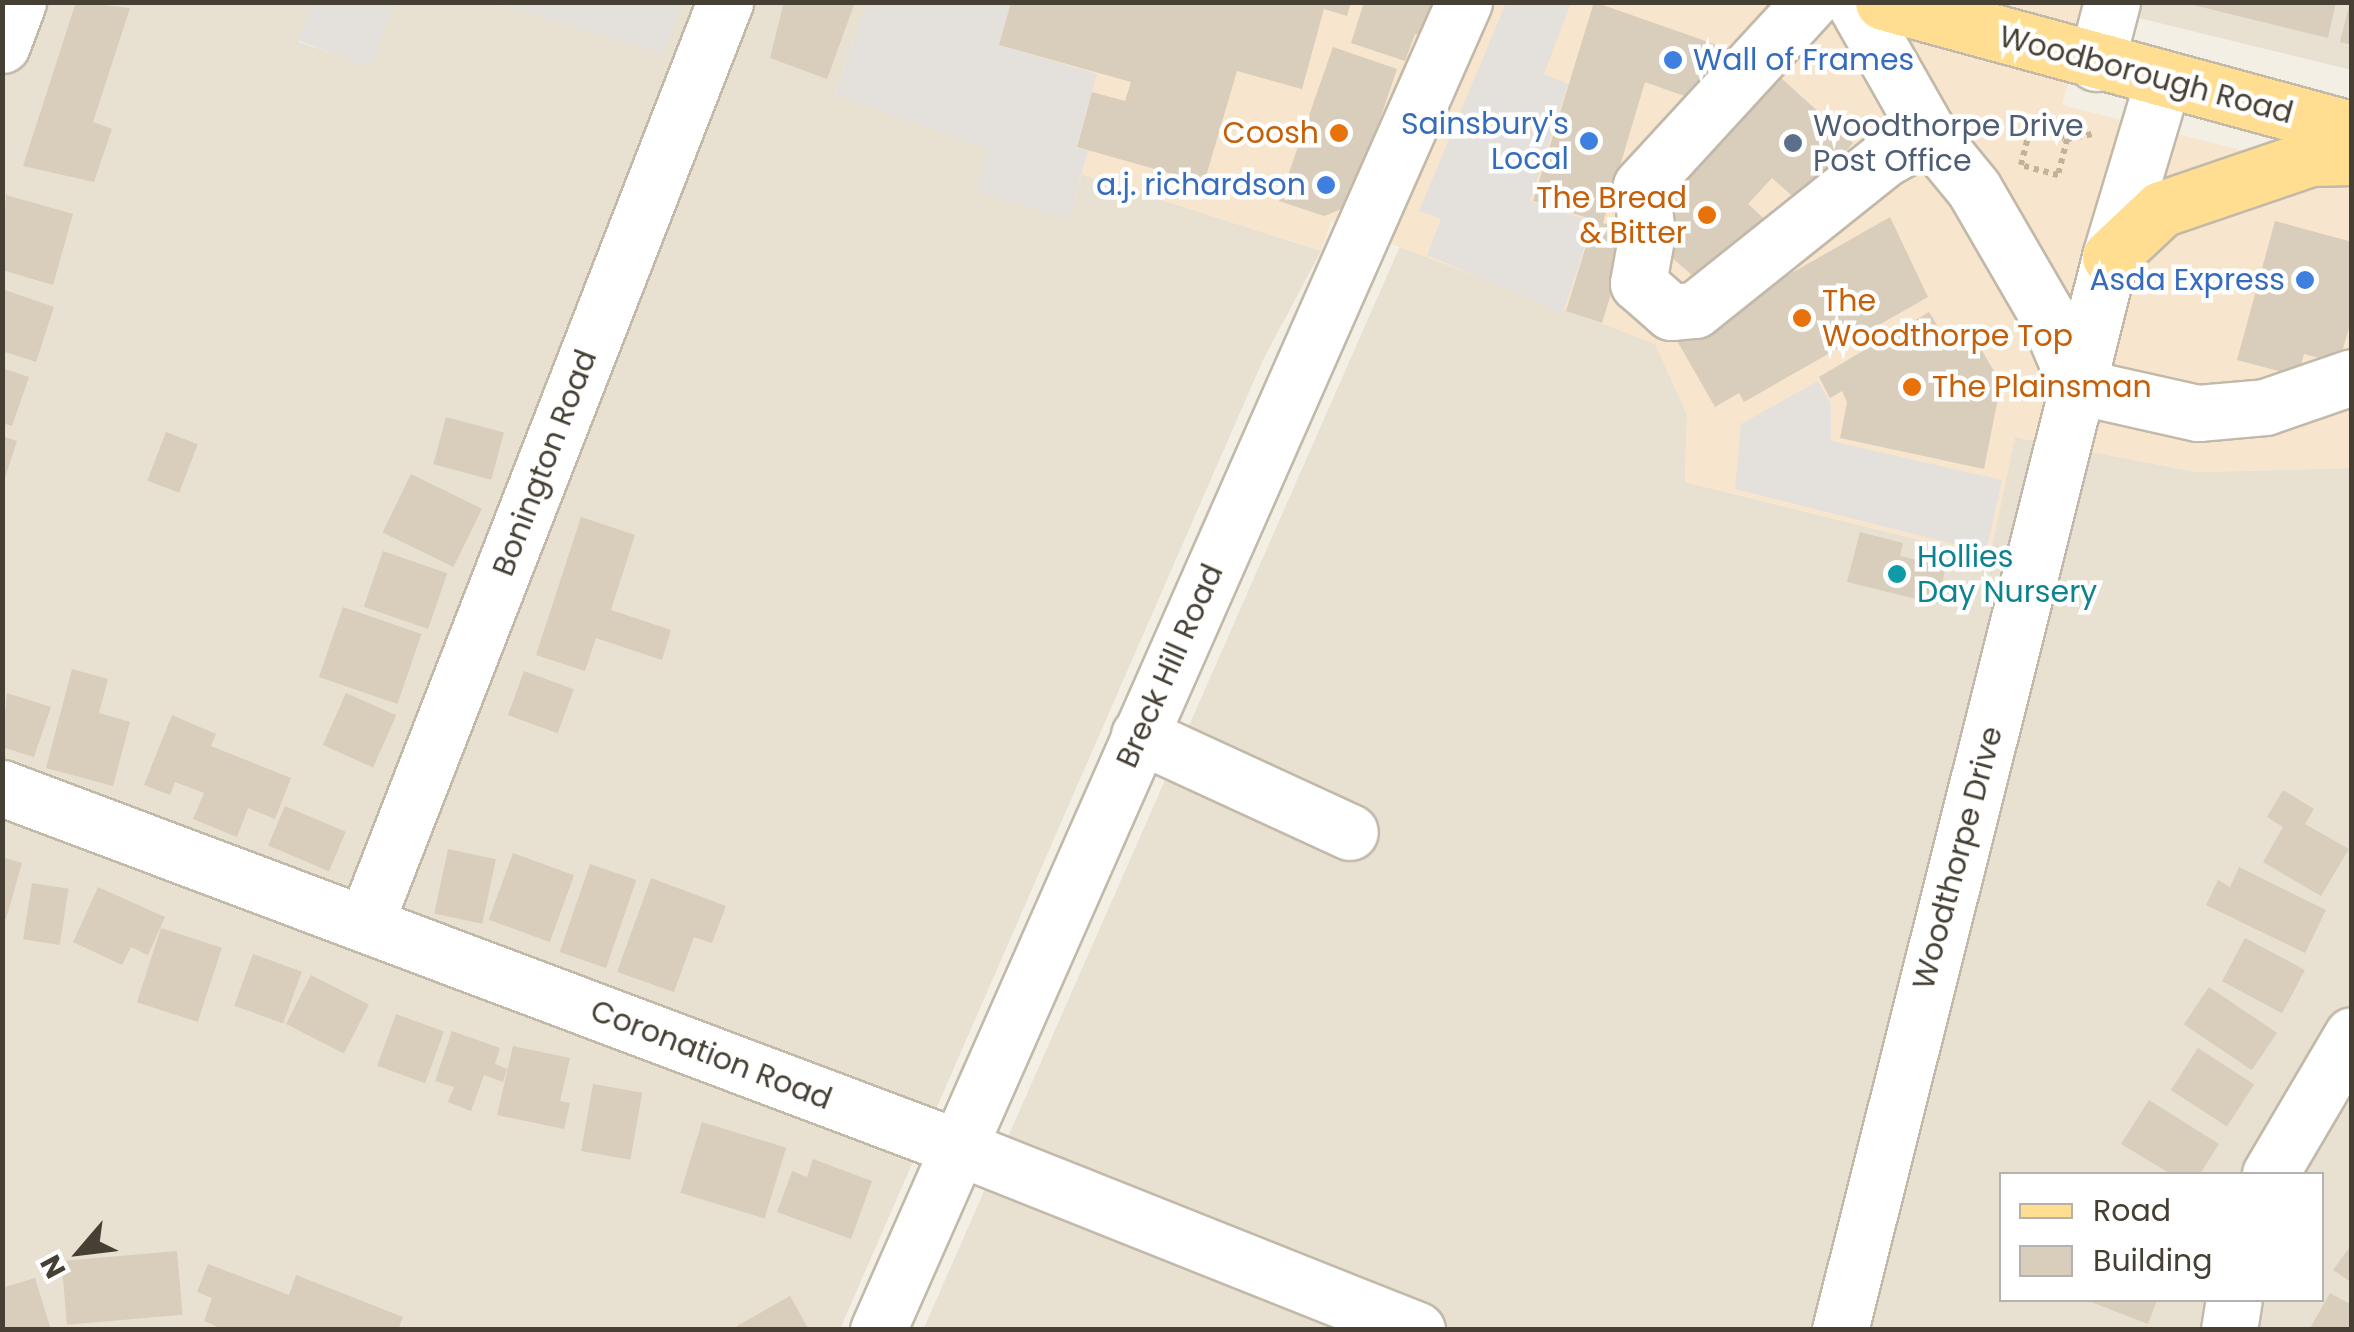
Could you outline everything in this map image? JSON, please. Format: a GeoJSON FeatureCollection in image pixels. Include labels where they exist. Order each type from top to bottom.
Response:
{"type":"FeatureCollection","features":[{"type":"Feature","properties":{"kind":"main road","name":"Woodborough Road"},"geometry":{"type":"LineString","coordinates":[[1883,2],[2096,64],[2352,128]]}},
{"type":"Feature","properties":{"kind":"main road","name":"Woodborough Road"},"geometry":{"type":"LineString","coordinates":[[2110,258],[2161,209],[2311,158],[2352,158]]}},
{"type":"Feature","properties":{"kind":"street"},"geometry":{"type":"LineString","coordinates":[[2,46],[18,2]]}},
{"type":"Feature","properties":{"kind":"street","name":"Bonington Road"},"geometry":{"type":"LineString","coordinates":[[365,924],[725,2]]}},
{"type":"Feature","properties":{"kind":"street","name":"Breck Hill Road"},"geometry":{"type":"LineString","coordinates":[[878,1330],[1464,2]]}},
{"type":"Feature","properties":{"kind":"street"},"geometry":{"type":"LineString","coordinates":[[1810,2],[1641,186],[1647,233],[1638,283],[1671,312],[1695,310],[1884,159],[1929,134]]}},
{"type":"Feature","properties":{"kind":"street"},"geometry":{"type":"LineString","coordinates":[[1854,2],[1929,134],[1974,188],[2047,315],[2077,386],[2198,413],[2265,407],[2352,377]]}},
{"type":"Feature","properties":{"kind":"street"},"geometry":{"type":"LineString","coordinates":[[2096,64],[2112,2]]}},
{"type":"Feature","properties":{"kind":"street","name":"Woodthorpe Drive"},"geometry":{"type":"LineString","coordinates":[[1840,1330],[2110,258],[2163,80]]}},
{"type":"Feature","properties":{"kind":"street"},"geometry":{"type":"LineString","coordinates":[[1139,735],[1350,832]]}},
{"type":"Feature","properties":{"kind":"street","name":"Coronation Road"},"geometry":{"type":"LineString","coordinates":[[2,788],[960,1148],[1417,1330]]}},
{"type":"Feature","properties":{"kind":"street"},"geometry":{"type":"LineString","coordinates":[[2273,1168],[2352,1035]]}},
{"type":"Feature","properties":{"kind":"street"},"geometry":{"type":"LineString","coordinates":[[2229,1330],[2234,1302]]}},
{"type":"Feature","properties":{"kind":"path"},"geometry":{"type":"LineString","coordinates":[[2067,139],[2058,175],[2021,165],[2030,129],[2067,139],[2093,134]]}},
{"type":"Feature","properties":{"kind":"shaded area"},"geometry":{"type":"Polygon","coordinates":[[[2091,2],[2351,3],[2351,70],[2090,6],[2091,2]]]}},
{"type":"Feature","properties":{"kind":"shaded area"},"geometry":{"type":"Polygon","coordinates":[[[3,3],[312,3],[299,42],[371,66],[393,3],[494,3],[663,53],[681,3],[867,3],[835,95],[989,149],[977,192],[1081,174],[1321,251],[1263,360],[840,1329],[3,1330],[3,3]]]}},
{"type":"Feature","properties":{"kind":"shaded area"},"geometry":{"type":"Polygon","coordinates":[[[312,3],[393,3],[371,67],[299,41],[312,3]]]}},
{"type":"Feature","properties":{"kind":"shaded area"},"geometry":{"type":"Polygon","coordinates":[[[494,3],[681,3],[664,54],[494,3]]]}},
{"type":"Feature","properties":{"kind":"shaded area"},"geometry":{"type":"Polygon","coordinates":[[[867,3],[2091,3],[2062,105],[2351,178],[2351,468],[2196,472],[2015,437],[1990,557],[1685,482],[1687,415],[1655,344],[1331,221],[1321,251],[1082,174],[1068,220],[976,191],[988,149],[835,95],[867,3]]]}},
{"type":"Feature","properties":{"kind":"shaded area"},"geometry":{"type":"Polygon","coordinates":[[[867,3],[1011,3],[999,45],[1097,74],[1076,147],[1088,151],[1068,220],[976,191],[988,149],[835,95],[867,3]]]}},
{"type":"Feature","properties":{"kind":"shaded area"},"geometry":{"type":"Polygon","coordinates":[[[1506,3],[1571,3],[1544,74],[1568,84],[1530,201],[1593,222],[1563,313],[1427,255],[1441,219],[1419,211],[1506,3]]]}},
{"type":"Feature","properties":{"kind":"shaded area"},"geometry":{"type":"Polygon","coordinates":[[[1401,244],[1656,344],[1687,415],[1685,482],[1989,557],[2015,437],[2196,472],[2351,468],[2351,1329],[923,1330],[1401,244]]]}},
{"type":"Feature","properties":{"kind":"shaded area"},"geometry":{"type":"Polygon","coordinates":[[[1818,381],[1831,405],[1831,441],[2002,480],[1986,552],[1735,489],[1741,424],[1818,381]]]}},
{"type":"Feature","properties":{"kind":"building"},"geometry":{"type":"Polygon","coordinates":[[[76,2],[130,8],[93,122],[112,129],[94,182],[23,166],[76,2]]]}},
{"type":"Feature","properties":{"kind":"building"},"geometry":{"type":"Polygon","coordinates":[[[784,2],[855,2],[827,79],[770,58],[784,2]]]}},
{"type":"Feature","properties":{"kind":"building"},"geometry":{"type":"Polygon","coordinates":[[[1011,2],[1351,2],[1347,16],[1324,9],[1302,89],[1237,71],[1204,183],[1077,147],[1092,92],[1125,101],[1131,82],[999,45],[1011,2]]]}},
{"type":"Feature","properties":{"kind":"building"},"geometry":{"type":"Polygon","coordinates":[[[1364,2],[1440,2],[1429,38],[1415,34],[1405,61],[1351,43],[1364,2]]]}},
{"type":"Feature","properties":{"kind":"building","name":"Sainsbury's Local"},"geometry":{"type":"Polygon","coordinates":[[[1594,2],[1740,53],[1701,102],[1645,82],[1603,223],[1630,232],[1602,323],[1566,311],[1594,220],[1533,201],[1594,2]]]}},
{"type":"Feature","properties":{"kind":"building"},"geometry":{"type":"Polygon","coordinates":[[[2181,2],[2336,2],[2328,38],[2181,2]]]}},
{"type":"Feature","properties":{"kind":"building"},"geometry":{"type":"Polygon","coordinates":[[[2352,2],[2352,45],[2340,42],[2352,2]]]}},
{"type":"Feature","properties":{"kind":"building"},"geometry":{"type":"Polygon","coordinates":[[[1333,47],[1397,69],[1351,205],[1324,216],[1279,201],[1333,47]]]}},
{"type":"Feature","properties":{"kind":"building"},"geometry":{"type":"Polygon","coordinates":[[[1769,67],[1853,143],[1800,203],[1772,178],[1748,204],[1772,226],[1700,282],[1662,249],[1653,193],[1700,140],[1713,151],[1725,137],[1716,128],[1769,67]]]}},
{"type":"Feature","properties":{"kind":"building"},"geometry":{"type":"Polygon","coordinates":[[[6,195],[73,214],[53,285],[2,270],[6,195]]]}},
{"type":"Feature","properties":{"kind":"building","name":"The Woodthorpe Top"},"geometry":{"type":"Polygon","coordinates":[[[1890,217],[1928,297],[1744,402],[1739,393],[1715,407],[1676,339],[1890,217]]]}},
{"type":"Feature","properties":{"kind":"building","name":"Asda Express"},"geometry":{"type":"Polygon","coordinates":[[[2275,221],[2352,242],[2352,317],[2339,363],[2304,354],[2298,376],[2237,360],[2275,221]]]}},
{"type":"Feature","properties":{"kind":"building"},"geometry":{"type":"Polygon","coordinates":[[[2,289],[54,307],[36,362],[2,351],[2,289]]]}},
{"type":"Feature","properties":{"kind":"building","name":"The Plainsman"},"geometry":{"type":"Polygon","coordinates":[[[1929,312],[1949,344],[1971,332],[2001,383],[1984,469],[1840,438],[1847,402],[1842,391],[1830,398],[1819,377],[1929,312]]]}},
{"type":"Feature","properties":{"kind":"building"},"geometry":{"type":"Polygon","coordinates":[[[2,368],[29,377],[12,426],[2,423],[2,368]]]}},
{"type":"Feature","properties":{"kind":"building"},"geometry":{"type":"Polygon","coordinates":[[[446,417],[504,433],[491,480],[433,464],[446,417]]]}},
{"type":"Feature","properties":{"kind":"building"},"geometry":{"type":"Polygon","coordinates":[[[166,432],[198,444],[179,493],[147,481],[166,432]]]}},
{"type":"Feature","properties":{"kind":"building"},"geometry":{"type":"Polygon","coordinates":[[[2,436],[17,441],[3,484],[2,484],[2,436]]]}},
{"type":"Feature","properties":{"kind":"building"},"geometry":{"type":"Polygon","coordinates":[[[411,474],[482,509],[454,567],[383,532],[411,474]]]}},
{"type":"Feature","properties":{"kind":"building"},"geometry":{"type":"Polygon","coordinates":[[[581,517],[635,535],[611,610],[671,630],[662,660],[596,638],[585,671],[536,655],[581,517]]]}},
{"type":"Feature","properties":{"kind":"building","name":"Hollies Day Nursery"},"geometry":{"type":"Polygon","coordinates":[[[1860,532],[1903,543],[1900,556],[1946,567],[1937,604],[1847,582],[1860,532]]]}},
{"type":"Feature","properties":{"kind":"building"},"geometry":{"type":"Polygon","coordinates":[[[383,551],[447,573],[428,629],[364,607],[383,551]]]}},
{"type":"Feature","properties":{"kind":"building"},"geometry":{"type":"Polygon","coordinates":[[[343,607],[421,634],[397,704],[319,677],[343,607]]]}},
{"type":"Feature","properties":{"kind":"building"},"geometry":{"type":"Polygon","coordinates":[[[72,669],[108,679],[99,713],[130,722],[113,786],[46,768],[72,669]]]}},
{"type":"Feature","properties":{"kind":"building"},"geometry":{"type":"Polygon","coordinates":[[[524,671],[574,689],[558,733],[508,715],[524,671]]]}},
{"type":"Feature","properties":{"kind":"building"},"geometry":{"type":"Polygon","coordinates":[[[7,693],[51,707],[34,757],[2,747],[7,693]]]}},
{"type":"Feature","properties":{"kind":"building"},"geometry":{"type":"Polygon","coordinates":[[[346,693],[396,715],[373,767],[323,745],[346,693]]]}},
{"type":"Feature","properties":{"kind":"building"},"geometry":{"type":"Polygon","coordinates":[[[172,715],[216,734],[211,746],[291,778],[275,819],[248,808],[237,837],[193,819],[204,793],[175,782],[170,795],[144,785],[172,715]]]}},
{"type":"Feature","properties":{"kind":"building"},"geometry":{"type":"Polygon","coordinates":[[[2283,790],[2314,809],[2305,824],[2349,849],[2321,896],[2263,862],[2283,827],[2267,817],[2283,790]]]}},
{"type":"Feature","properties":{"kind":"building"},"geometry":{"type":"Polygon","coordinates":[[[285,806],[346,832],[329,871],[268,846],[285,806]]]}},
{"type":"Feature","properties":{"kind":"building"},"geometry":{"type":"Polygon","coordinates":[[[448,849],[496,859],[482,924],[434,914],[448,849]]]}},
{"type":"Feature","properties":{"kind":"building"},"geometry":{"type":"Polygon","coordinates":[[[513,853],[574,875],[550,942],[489,920],[513,853]]]}},
{"type":"Feature","properties":{"kind":"building"},"geometry":{"type":"Polygon","coordinates":[[[2,857],[22,863],[6,919],[2,918],[2,857]]]}},
{"type":"Feature","properties":{"kind":"building"},"geometry":{"type":"Polygon","coordinates":[[[590,864],[636,880],[606,968],[560,952],[590,864]]]}},
{"type":"Feature","properties":{"kind":"building"},"geometry":{"type":"Polygon","coordinates":[[[2239,867],[2326,910],[2305,953],[2206,905],[2218,880],[2230,887],[2239,867]]]}},
{"type":"Feature","properties":{"kind":"building"},"geometry":{"type":"Polygon","coordinates":[[[651,878],[726,906],[712,943],[694,937],[674,992],[617,972],[651,878]]]}},
{"type":"Feature","properties":{"kind":"building"},"geometry":{"type":"Polygon","coordinates":[[[32,883],[69,889],[60,945],[23,939],[32,883]]]}},
{"type":"Feature","properties":{"kind":"building"},"geometry":{"type":"Polygon","coordinates":[[[98,887],[165,917],[148,955],[131,947],[122,965],[73,942],[98,887]]]}},
{"type":"Feature","properties":{"kind":"building"},"geometry":{"type":"Polygon","coordinates":[[[161,928],[222,948],[198,1022],[137,1002],[161,928]]]}},
{"type":"Feature","properties":{"kind":"building"},"geometry":{"type":"Polygon","coordinates":[[[2245,938],[2305,970],[2282,1013],[2222,981],[2245,938]]]}},
{"type":"Feature","properties":{"kind":"building"},"geometry":{"type":"Polygon","coordinates":[[[253,954],[302,972],[283,1023],[234,1006],[253,954]]]}},
{"type":"Feature","properties":{"kind":"building"},"geometry":{"type":"Polygon","coordinates":[[[311,975],[369,1005],[344,1054],[286,1024],[311,975]]]}},
{"type":"Feature","properties":{"kind":"building"},"geometry":{"type":"Polygon","coordinates":[[[2209,987],[2277,1033],[2252,1070],[2184,1024],[2209,987]]]}},
{"type":"Feature","properties":{"kind":"building"},"geometry":{"type":"Polygon","coordinates":[[[396,1014],[444,1031],[425,1083],[377,1066],[396,1014]]]}},
{"type":"Feature","properties":{"kind":"building"},"geometry":{"type":"Polygon","coordinates":[[[452,1031],[500,1048],[495,1064],[507,1069],[503,1082],[484,1075],[471,1111],[448,1102],[454,1087],[435,1081],[452,1031]]]}},
{"type":"Feature","properties":{"kind":"building"},"geometry":{"type":"Polygon","coordinates":[[[513,1046],[570,1058],[560,1101],[570,1103],[564,1129],[497,1115],[513,1046]]]}},
{"type":"Feature","properties":{"kind":"building"},"geometry":{"type":"Polygon","coordinates":[[[2198,1048],[2254,1084],[2227,1126],[2171,1090],[2198,1048]]]}},
{"type":"Feature","properties":{"kind":"building"},"geometry":{"type":"Polygon","coordinates":[[[593,1084],[642,1093],[630,1160],[581,1151],[593,1084]]]}},
{"type":"Feature","properties":{"kind":"building"},"geometry":{"type":"Polygon","coordinates":[[[2149,1100],[2219,1144],[2201,1172],[2168,1172],[2121,1144],[2149,1100]]]}},
{"type":"Feature","properties":{"kind":"building"},"geometry":{"type":"Polygon","coordinates":[[[702,1122],[786,1148],[765,1218],[680,1193],[702,1122]]]}},
{"type":"Feature","properties":{"kind":"building"},"geometry":{"type":"Polygon","coordinates":[[[813,1159],[872,1181],[851,1239],[777,1212],[792,1171],[807,1177],[813,1159]]]}},
{"type":"Feature","properties":{"kind":"building"},"geometry":{"type":"Polygon","coordinates":[[[2352,1244],[2352,1283],[2333,1270],[2352,1244]]]}},
{"type":"Feature","properties":{"kind":"building"},"geometry":{"type":"Polygon","coordinates":[[[177,1251],[183,1315],[67,1325],[61,1261],[177,1251]]]}},
{"type":"Feature","properties":{"kind":"building"},"geometry":{"type":"Polygon","coordinates":[[[208,1264],[289,1295],[296,1275],[403,1317],[398,1330],[224,1330],[204,1321],[212,1298],[197,1292],[208,1264]]]}},
{"type":"Feature","properties":{"kind":"building"},"geometry":{"type":"Polygon","coordinates":[[[35,1278],[51,1330],[2,1330],[2,1288],[35,1278]]]}},
{"type":"Feature","properties":{"kind":"building"},"geometry":{"type":"Polygon","coordinates":[[[2330,1293],[2352,1305],[2352,1330],[2309,1330],[2330,1293]]]}},
{"type":"Feature","properties":{"kind":"building"},"geometry":{"type":"Polygon","coordinates":[[[790,1296],[809,1330],[739,1330],[737,1326],[790,1296]]]}},
{"type":"Feature","properties":{"kind":"building"},"geometry":{"type":"Polygon","coordinates":[[[2091,1302],[2156,1302],[2148,1324],[2091,1302]]]}},
{"type":"Feature","properties":{"kind":"place","name":"Wall of Frames"},"geometry":{"type":"Point","coordinates":[1673,60]}},
{"type":"Feature","properties":{"kind":"place","name":"Coosh"},"geometry":{"type":"Point","coordinates":[1339,133]}},
{"type":"Feature","properties":{"kind":"place","name":"Sainsbury's Local"},"geometry":{"type":"Point","coordinates":[1589,141]}},
{"type":"Feature","properties":{"kind":"place","name":"Woodthorpe Drive Post Office"},"geometry":{"type":"Point","coordinates":[1793,143]}},
{"type":"Feature","properties":{"kind":"place","name":"a.j. richardson"},"geometry":{"type":"Point","coordinates":[1326,185]}},
{"type":"Feature","properties":{"kind":"place","name":"The Bread & Bitter"},"geometry":{"type":"Point","coordinates":[1707,215]}},
{"type":"Feature","properties":{"kind":"place","name":"Asda Express"},"geometry":{"type":"Point","coordinates":[2305,280]}},
{"type":"Feature","properties":{"kind":"place","name":"The Woodthorpe Top"},"geometry":{"type":"Point","coordinates":[1802,318]}},
{"type":"Feature","properties":{"kind":"place","name":"The Plainsman"},"geometry":{"type":"Point","coordinates":[1912,387]}},
{"type":"Feature","properties":{"kind":"place","name":"Hollies Day Nursery"},"geometry":{"type":"Point","coordinates":[1897,574]}}]}
